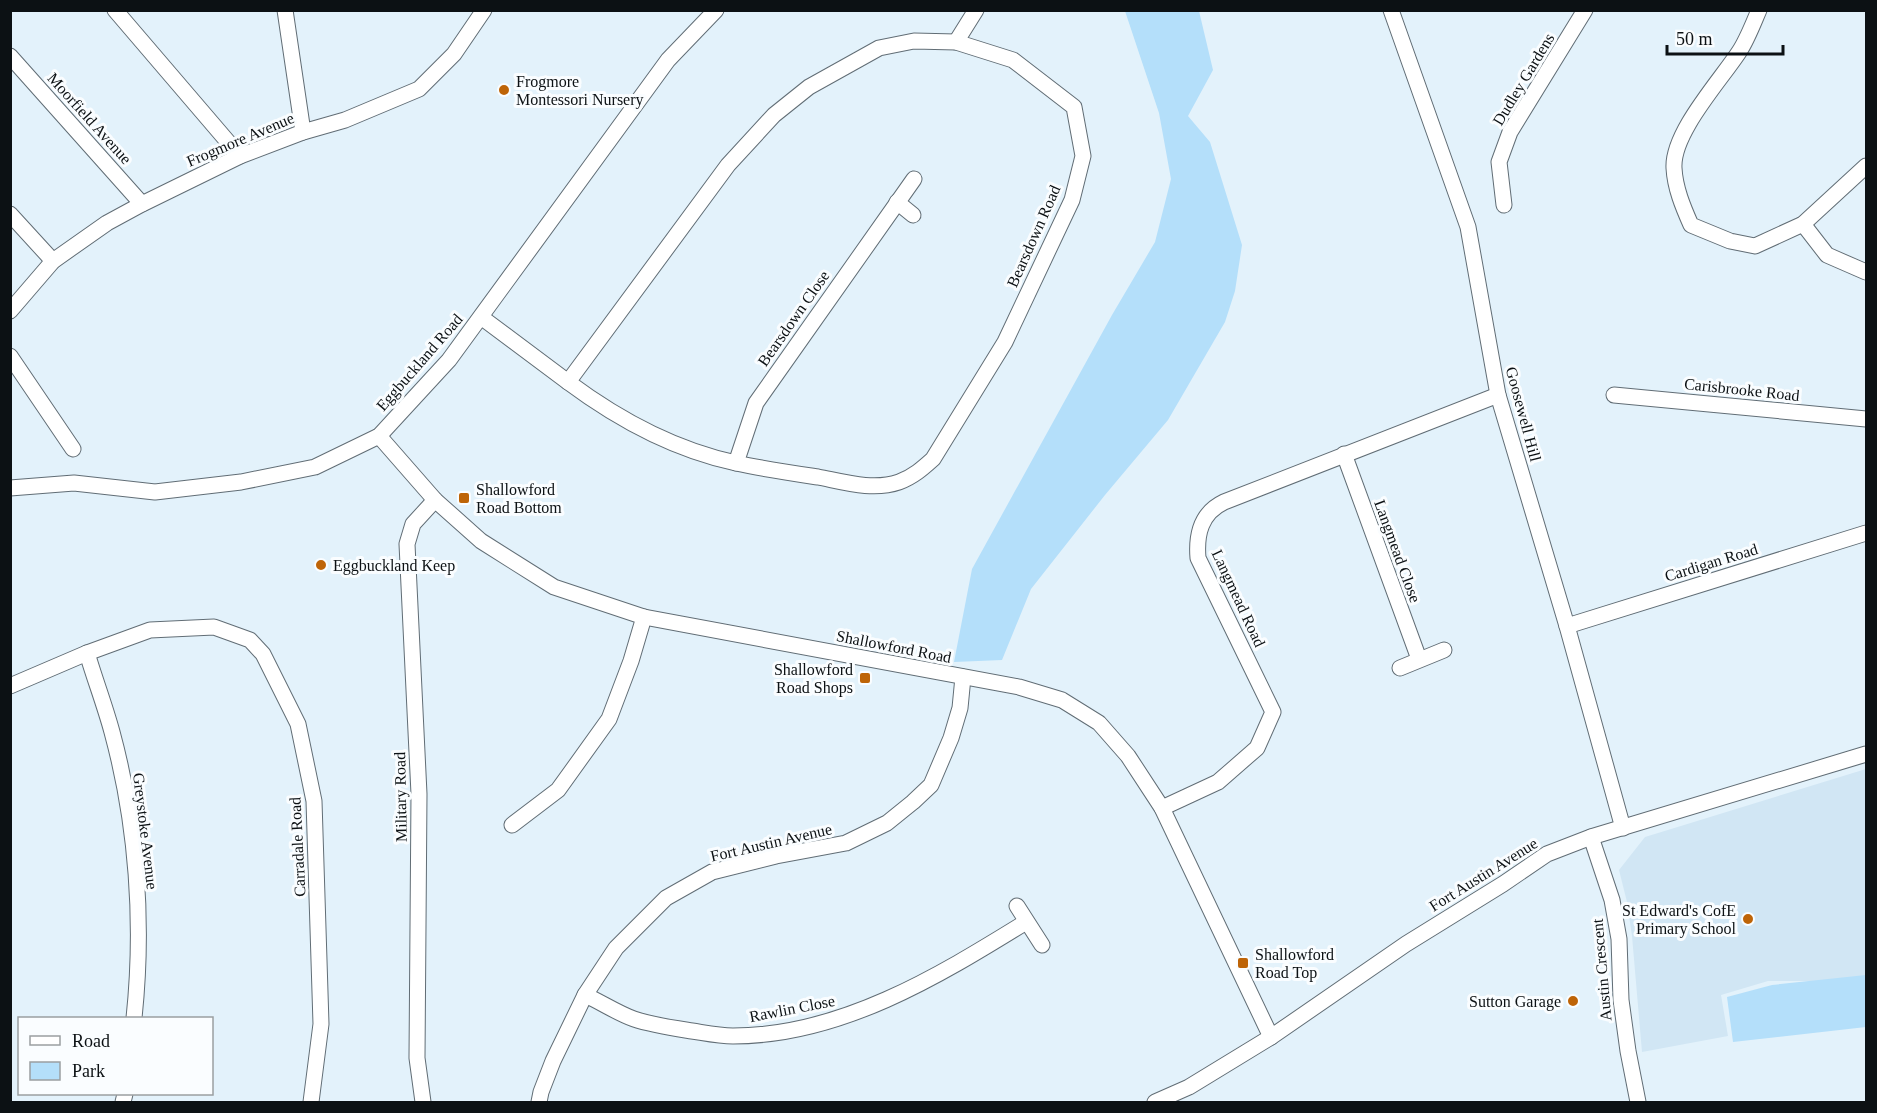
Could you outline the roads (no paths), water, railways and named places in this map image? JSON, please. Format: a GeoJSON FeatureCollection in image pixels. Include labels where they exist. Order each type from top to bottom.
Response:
{"type":"FeatureCollection","features":[{"type":"Feature","properties":{"kind":"street"},"geometry":{"type":"LineString","coordinates":[[115,10],[240,156]]}},
{"type":"Feature","properties":{"kind":"street"},"geometry":{"type":"LineString","coordinates":[[285,10],[303,132]]}},
{"type":"Feature","properties":{"kind":"street","name":"Frogmore Avenue"},"geometry":{"type":"LineString","coordinates":[[10,311],[53,261],[107,223],[142,204],[240,156],[303,132],[345,120],[419,89],[454,54],[484,10]]}},
{"type":"Feature","properties":{"kind":"street","name":"Eggbuckland Road"},"geometry":{"type":"LineString","coordinates":[[10,488],[74,483],[155,492],[241,482],[315,467],[379,436],[449,360],[668,60],[716,10]]}},
{"type":"Feature","properties":{"kind":"street"},"geometry":{"type":"LineString","coordinates":[[956,42],[976,10]]}},
{"type":"Feature","properties":{"kind":"street","name":"Goosewell Hill"},"geometry":{"type":"LineString","coordinates":[[1391,10],[1468,227],[1498,395],[1567,626],[1623,828]]}},
{"type":"Feature","properties":{"kind":"street","name":"Dudley Gardens"},"geometry":{"type":"LineString","coordinates":[[1504,205],[1499,162],[1510,132],[1586,10]]}},
{"type":"Feature","properties":{"kind":"street"},"geometry":{"type":"LineString","coordinates":[[1759,10],[1741,50],[1684,132],[1673,166],[1681,205],[1691,225],[1730,241],[1755,246],[1803,224],[1866,166]]}},
{"type":"Feature","properties":{"kind":"street","name":"Bearsdown Road"},"geometry":{"type":"LineString","coordinates":[[481,317],[568,382],[591,399],[643,430],[677,446],[736,463],[874,487],[899,482],[918,473],[933,459],[1005,342],[1072,200],[1083,156],[1074,107],[1012,60],[956,42],[914,41],[879,48],[809,87],[774,115],[728,165],[568,382]]}},
{"type":"Feature","properties":{"kind":"street","name":"Moorfield Avenue"},"geometry":{"type":"LineString","coordinates":[[10,56],[142,204]]}},
{"type":"Feature","properties":{"kind":"street","name":"Bearsdown Close"},"geometry":{"type":"LineString","coordinates":[[736,463],[740,445],[756,403],[914,178]]}},
{"type":"Feature","properties":{"kind":"street"},"geometry":{"type":"LineString","coordinates":[[897,202],[914,215]]}},
{"type":"Feature","properties":{"kind":"street"},"geometry":{"type":"LineString","coordinates":[[10,214],[53,261]]}},
{"type":"Feature","properties":{"kind":"street"},"geometry":{"type":"LineString","coordinates":[[1803,224],[1827,255],[1866,272]]}},
{"type":"Feature","properties":{"kind":"street"},"geometry":{"type":"LineString","coordinates":[[10,356],[73,449]]}},
{"type":"Feature","properties":{"kind":"street","name":"Langmead Road"},"geometry":{"type":"LineString","coordinates":[[1162,808],[1218,782],[1257,748],[1273,712],[1198,558],[1197,540],[1206,516],[1215,507],[1344,454],[1498,395]]}},
{"type":"Feature","properties":{"kind":"street","name":"Carisbrooke Road"},"geometry":{"type":"LineString","coordinates":[[1614,395],[1866,419]]}},
{"type":"Feature","properties":{"kind":"street","name":"Shallowford Road"},"geometry":{"type":"LineString","coordinates":[[379,436],[435,500],[481,541],[554,587],[644,617],[1019,687],[1062,700],[1099,723],[1128,756],[1162,808],[1271,1037]]}},
{"type":"Feature","properties":{"kind":"street","name":"Langmead Close"},"geometry":{"type":"LineString","coordinates":[[1344,454],[1419,659]]}},
{"type":"Feature","properties":{"kind":"street","name":"Military Road"},"geometry":{"type":"LineString","coordinates":[[423,1102],[417,1058],[419,794],[407,544],[413,524],[435,500]]}},
{"type":"Feature","properties":{"kind":"street","name":"Cardigan Road"},"geometry":{"type":"LineString","coordinates":[[1567,626],[1866,533]]}},
{"type":"Feature","properties":{"kind":"street"},"geometry":{"type":"LineString","coordinates":[[512,825],[558,790],[609,719],[632,661],[644,617]]}},
{"type":"Feature","properties":{"kind":"street","name":"Carradale Road"},"geometry":{"type":"LineString","coordinates":[[10,686],[87,653],[150,630],[214,627],[250,640],[263,654],[298,724],[314,801],[321,1024],[311,1102]]}},
{"type":"Feature","properties":{"kind":"street"},"geometry":{"type":"LineString","coordinates":[[1400,668],[1444,650]]}},
{"type":"Feature","properties":{"kind":"street","name":"Greystoke Avenue"},"geometry":{"type":"LineString","coordinates":[[87,653],[112,731],[127,796],[136,878],[138,971],[134,1017]]}},
{"type":"Feature","properties":{"kind":"street","name":"Fort Austin Avenue"},"geometry":{"type":"LineString","coordinates":[[539,1102],[553,1061],[585,994],[616,948],[666,898],[712,872],[776,856],[846,843],[887,823],[914,802],[931,784],[951,738],[960,708],[963,677]]}},
{"type":"Feature","properties":{"kind":"street","name":"Fort Austin Avenue"},"geometry":{"type":"LineString","coordinates":[[1155,1102],[1189,1087],[1271,1037],[1406,944],[1547,854],[1591,837],[1866,754]]}},
{"type":"Feature","properties":{"kind":"street","name":"Austin Crescent"},"geometry":{"type":"LineString","coordinates":[[1591,837],[1612,900],[1618,939],[1628,1051],[1638,1102]]}},
{"type":"Feature","properties":{"kind":"street"},"geometry":{"type":"LineString","coordinates":[[1017,906],[1042,945]]}},
{"type":"Feature","properties":{"kind":"street","name":"Rawlin Close"},"geometry":{"type":"LineString","coordinates":[[585,994],[634,1019],[668,1027],[731,1036],[777,1033],[827,1023],[865,1010],[953,966],[1026,922]]}},
{"type":"Feature","properties":{"kind":"place","name":"Frogmore Montessori Nursery"},"geometry":{"type":"Point","coordinates":[504,90]}},
{"type":"Feature","properties":{"kind":"place","name":"Shallowford Road Bottom"},"geometry":{"type":"Point","coordinates":[464,498]}},
{"type":"Feature","properties":{"kind":"place","name":"Eggbuckland Keep"},"geometry":{"type":"Point","coordinates":[321,565]}},
{"type":"Feature","properties":{"kind":"place","name":"Shallowford Road Shops"},"geometry":{"type":"Point","coordinates":[865,678]}},
{"type":"Feature","properties":{"kind":"place","name":"St Edward's CofE Primary School"},"geometry":{"type":"Point","coordinates":[1748,919]}},
{"type":"Feature","properties":{"kind":"place","name":"Shallowford Road Top"},"geometry":{"type":"Point","coordinates":[1243,963]}},
{"type":"Feature","properties":{"kind":"place","name":"Sutton Garage"},"geometry":{"type":"Point","coordinates":[1573,1001]}}]}
